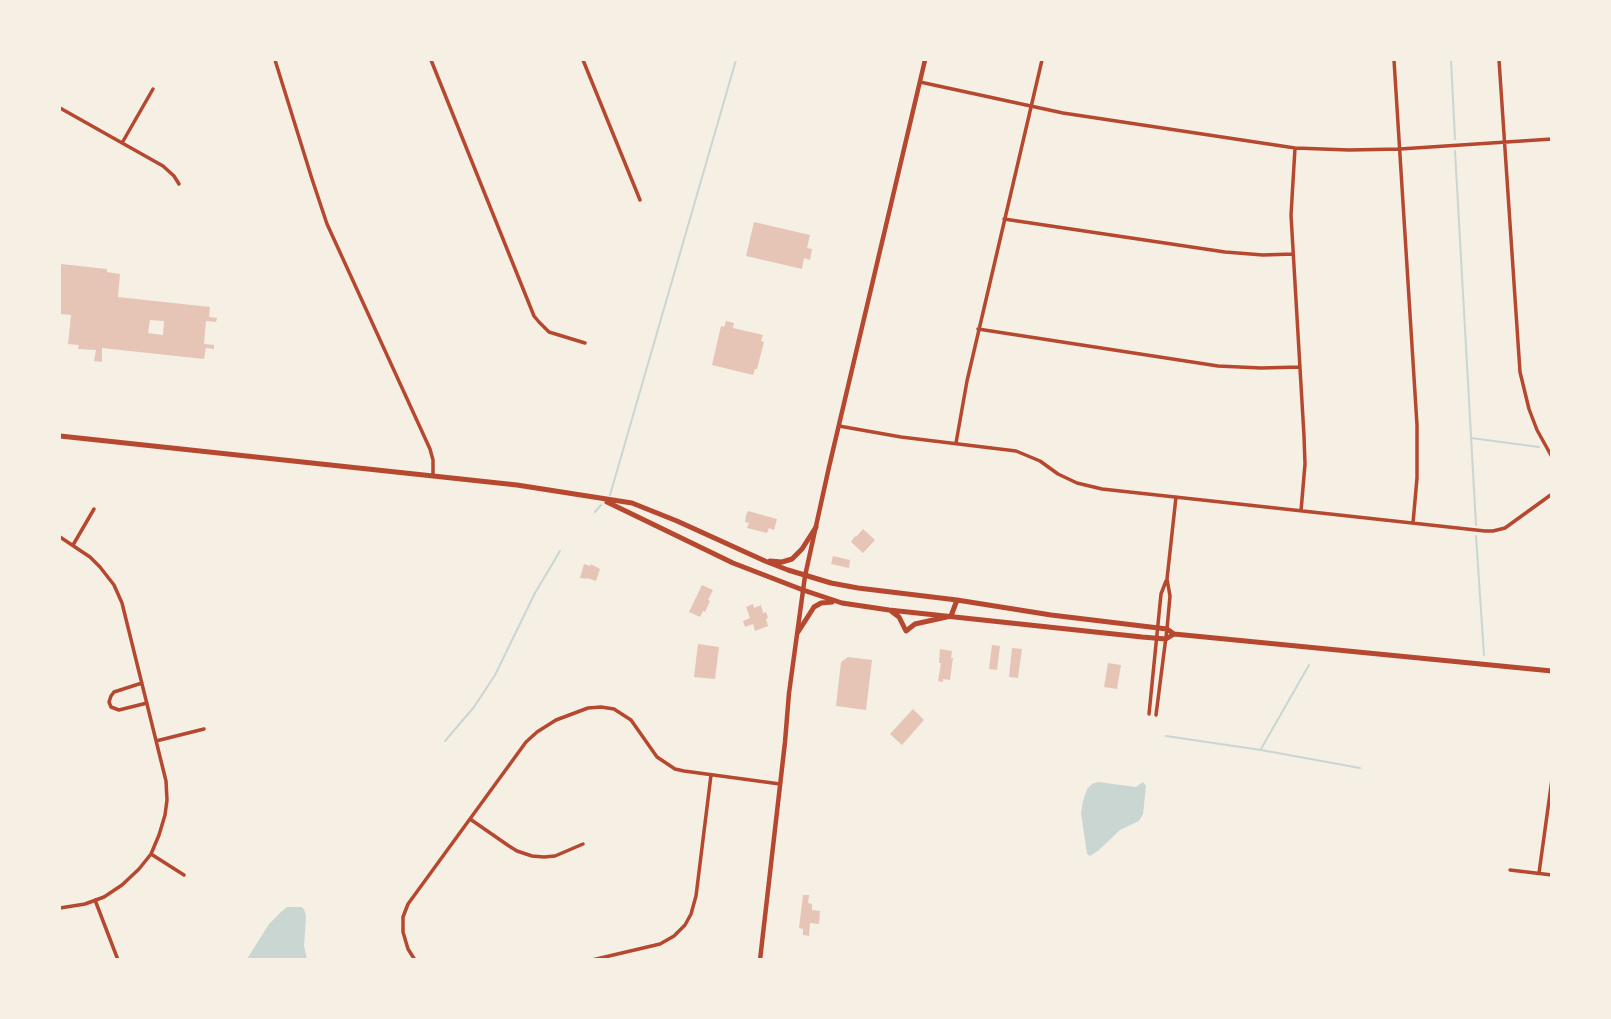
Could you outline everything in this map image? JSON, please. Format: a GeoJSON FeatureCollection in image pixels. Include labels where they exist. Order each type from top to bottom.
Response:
{"type":"FeatureCollection","features":[{"type":"Feature","properties":{"kind":"highway"},"geometry":{"type":"LineString","coordinates":[[60,436],[517,485],[632,503],[765,561],[806,576],[858,588],[1167,629],[1174,634],[1552,671]]}},
{"type":"Feature","properties":{"kind":"highway"},"geometry":{"type":"LineString","coordinates":[[600,498],[721,557],[842,603]]}},
{"type":"Feature","properties":{"kind":"highway"},"geometry":{"type":"LineString","coordinates":[[765,561],[782,562],[792,559],[816,527]]}},
{"type":"Feature","properties":{"kind":"highway"},"geometry":{"type":"LineString","coordinates":[[951,616],[957,600]]}},
{"type":"Feature","properties":{"kind":"highway"},"geometry":{"type":"LineString","coordinates":[[798,632],[811,611],[826,602],[1166,639],[1174,634]]}},
{"type":"Feature","properties":{"kind":"highway"},"geometry":{"type":"LineString","coordinates":[[889,610],[899,617],[906,631],[915,624],[951,616]]}},
{"type":"Feature","properties":{"kind":"main road"},"geometry":{"type":"LineString","coordinates":[[760,960],[803,590],[925,60]]}},
{"type":"Feature","properties":{"kind":"street"},"geometry":{"type":"LineString","coordinates":[[275,60],[327,224],[430,449],[433,476]]}},
{"type":"Feature","properties":{"kind":"street"},"geometry":{"type":"LineString","coordinates":[[431,60],[534,316],[549,332],[586,343]]}},
{"type":"Feature","properties":{"kind":"street"},"geometry":{"type":"LineString","coordinates":[[583,60],[640,200]]}},
{"type":"Feature","properties":{"kind":"street"},"geometry":{"type":"LineString","coordinates":[[956,443],[964,391],[1041,60]]}},
{"type":"Feature","properties":{"kind":"street"},"geometry":{"type":"LineString","coordinates":[[1394,60],[1418,425],[1413,523]]}},
{"type":"Feature","properties":{"kind":"street"},"geometry":{"type":"LineString","coordinates":[[1499,60],[1520,372],[1529,409],[1552,457]]}},
{"type":"Feature","properties":{"kind":"street"},"geometry":{"type":"LineString","coordinates":[[920,82],[1030,107],[1295,148],[1400,149],[1552,139]]}},
{"type":"Feature","properties":{"kind":"street"},"geometry":{"type":"LineString","coordinates":[[122,143],[153,89]]}},
{"type":"Feature","properties":{"kind":"street"},"geometry":{"type":"LineString","coordinates":[[60,108],[163,166],[179,184]]}},
{"type":"Feature","properties":{"kind":"street"},"geometry":{"type":"LineString","coordinates":[[1295,148],[1291,215],[1305,464],[1301,511]]}},
{"type":"Feature","properties":{"kind":"street"},"geometry":{"type":"LineString","coordinates":[[1004,219],[1225,252],[1293,254]]}},
{"type":"Feature","properties":{"kind":"street"},"geometry":{"type":"LineString","coordinates":[[978,329],[1219,366],[1300,367]]}},
{"type":"Feature","properties":{"kind":"street"},"geometry":{"type":"LineString","coordinates":[[839,426],[901,437],[1016,451],[1040,461],[1067,479],[1092,487],[1493,531],[1505,527],[1552,494]]}},
{"type":"Feature","properties":{"kind":"street"},"geometry":{"type":"LineString","coordinates":[[1149,714],[1161,594],[1167,579],[1176,497]]}},
{"type":"Feature","properties":{"kind":"street"},"geometry":{"type":"LineString","coordinates":[[73,545],[94,509]]}},
{"type":"Feature","properties":{"kind":"street"},"geometry":{"type":"LineString","coordinates":[[60,537],[90,557],[114,585],[122,603],[166,781],[167,800],[159,835],[151,854],[139,869],[104,897],[85,904],[60,908]]}},
{"type":"Feature","properties":{"kind":"street"},"geometry":{"type":"LineString","coordinates":[[1156,715],[1170,596],[1167,579]]}},
{"type":"Feature","properties":{"kind":"street"},"geometry":{"type":"LineString","coordinates":[[142,683],[114,692],[110,702],[111,706],[119,710],[147,703]]}},
{"type":"Feature","properties":{"kind":"street"},"geometry":{"type":"LineString","coordinates":[[415,960],[404,941],[402,924],[408,904],[526,742],[556,720],[587,708],[601,707],[619,711],[631,720],[653,752],[667,765],[684,771],[780,784]]}},
{"type":"Feature","properties":{"kind":"street"},"geometry":{"type":"LineString","coordinates":[[156,741],[204,729]]}},
{"type":"Feature","properties":{"kind":"street"},"geometry":{"type":"LineString","coordinates":[[592,960],[660,944],[674,936],[685,925],[696,896],[711,775]]}},
{"type":"Feature","properties":{"kind":"street"},"geometry":{"type":"LineString","coordinates":[[1539,873],[1552,779]]}},
{"type":"Feature","properties":{"kind":"street"},"geometry":{"type":"LineString","coordinates":[[470,818],[517,851],[532,856],[555,856],[583,844]]}},
{"type":"Feature","properties":{"kind":"street"},"geometry":{"type":"LineString","coordinates":[[151,854],[184,875]]}},
{"type":"Feature","properties":{"kind":"street"},"geometry":{"type":"LineString","coordinates":[[1510,870],[1552,875]]}},
{"type":"Feature","properties":{"kind":"street"},"geometry":{"type":"LineString","coordinates":[[95,900],[118,960]]}},
{"type":"Feature","properties":{"kind":"shaded area"},"geometry":{"type":"Polygon","coordinates":[[[1098,782],[1136,787],[1143,782],[1146,786],[1143,814],[1139,821],[1120,830],[1090,856],[1087,854],[1081,813],[1087,789],[1098,782]]]}},
{"type":"Feature","properties":{"kind":"shaded area"},"geometry":{"type":"Polygon","coordinates":[[[287,907],[304,909],[304,946],[307,959],[247,959],[269,924],[287,907]]]}},
{"type":"Feature","properties":{"kind":"building"},"geometry":{"type":"Polygon","coordinates":[[[754,222],[810,235],[807,248],[812,249],[810,260],[804,258],[802,269],[746,256],[754,222]]]}},
{"type":"Feature","properties":{"kind":"building"},"geometry":{"type":"Polygon","coordinates":[[[61,264],[107,269],[107,272],[120,274],[118,297],[210,307],[209,317],[217,318],[216,322],[206,321],[204,344],[214,345],[214,349],[206,348],[204,359],[102,348],[102,362],[94,361],[96,350],[78,349],[79,345],[68,344],[71,315],[60,314],[61,264]],[[150,320],[148,333],[163,335],[164,321],[150,320]]]}},
{"type":"Feature","properties":{"kind":"building"},"geometry":{"type":"Polygon","coordinates":[[[726,321],[734,323],[733,328],[763,335],[761,341],[764,342],[753,375],[712,365],[721,326],[724,327],[726,321]]]}},
{"type":"Feature","properties":{"kind":"building"},"geometry":{"type":"Polygon","coordinates":[[[748,511],[777,519],[774,530],[769,528],[767,533],[747,528],[749,523],[745,522],[745,518],[748,511]]]}},
{"type":"Feature","properties":{"kind":"building"},"geometry":{"type":"Polygon","coordinates":[[[863,529],[875,540],[863,553],[851,542],[863,529]]]}},
{"type":"Feature","properties":{"kind":"building"},"geometry":{"type":"Polygon","coordinates":[[[833,556],[850,560],[849,568],[831,564],[833,556]]]}},
{"type":"Feature","properties":{"kind":"building"},"geometry":{"type":"Polygon","coordinates":[[[584,564],[600,569],[596,581],[580,578],[584,564]]]}},
{"type":"Feature","properties":{"kind":"building"},"geometry":{"type":"Polygon","coordinates":[[[702,585],[713,590],[705,612],[703,611],[700,617],[689,612],[702,585]]]}},
{"type":"Feature","properties":{"kind":"building"},"geometry":{"type":"Polygon","coordinates":[[[753,604],[754,608],[761,605],[768,618],[768,626],[755,631],[753,624],[745,627],[743,621],[750,618],[746,607],[753,604]]]}},
{"type":"Feature","properties":{"kind":"building"},"geometry":{"type":"Polygon","coordinates":[[[698,644],[719,647],[715,679],[694,677],[698,644]]]}},
{"type":"Feature","properties":{"kind":"building"},"geometry":{"type":"Polygon","coordinates":[[[992,645],[1000,646],[997,670],[989,669],[992,645]]]}},
{"type":"Feature","properties":{"kind":"building"},"geometry":{"type":"Polygon","coordinates":[[[1012,648],[1022,649],[1018,678],[1009,677],[1012,648]]]}},
{"type":"Feature","properties":{"kind":"building"},"geometry":{"type":"Polygon","coordinates":[[[940,649],[952,651],[953,658],[950,680],[943,679],[943,682],[938,681],[940,649]]]}},
{"type":"Feature","properties":{"kind":"building"},"geometry":{"type":"Polygon","coordinates":[[[848,657],[872,660],[866,710],[836,706],[841,662],[848,657]]]}},
{"type":"Feature","properties":{"kind":"building"},"geometry":{"type":"Polygon","coordinates":[[[1108,663],[1121,665],[1117,689],[1104,687],[1108,663]]]}},
{"type":"Feature","properties":{"kind":"building"},"geometry":{"type":"Polygon","coordinates":[[[913,709],[924,720],[902,745],[890,734],[913,709]]]}},
{"type":"Feature","properties":{"kind":"building"},"geometry":{"type":"Polygon","coordinates":[[[803,895],[809,895],[808,903],[812,904],[812,910],[820,911],[819,924],[810,923],[809,936],[803,935],[803,929],[799,928],[803,895]]]}},
{"type":"Feature","properties":{"kind":"waterway"},"geometry":{"type":"LineString","coordinates":[[610,495],[736,60]]}},
{"type":"Feature","properties":{"kind":"waterway"},"geometry":{"type":"LineString","coordinates":[[1451,60],[1455,139]]}},
{"type":"Feature","properties":{"kind":"waterway"},"geometry":{"type":"LineString","coordinates":[[1455,151],[1476,525]]}},
{"type":"Feature","properties":{"kind":"waterway"},"geometry":{"type":"LineString","coordinates":[[1471,438],[1539,447]]}},
{"type":"Feature","properties":{"kind":"waterway"},"geometry":{"type":"LineString","coordinates":[[595,512],[601,505]]}},
{"type":"Feature","properties":{"kind":"waterway"},"geometry":{"type":"LineString","coordinates":[[1476,536],[1484,655]]}},
{"type":"Feature","properties":{"kind":"waterway"},"geometry":{"type":"LineString","coordinates":[[445,741],[474,707],[495,675],[535,593],[560,551]]}},
{"type":"Feature","properties":{"kind":"waterway"},"geometry":{"type":"LineString","coordinates":[[1261,749],[1309,665]]}},
{"type":"Feature","properties":{"kind":"waterway"},"geometry":{"type":"LineString","coordinates":[[1166,736],[1360,768]]}}]}
